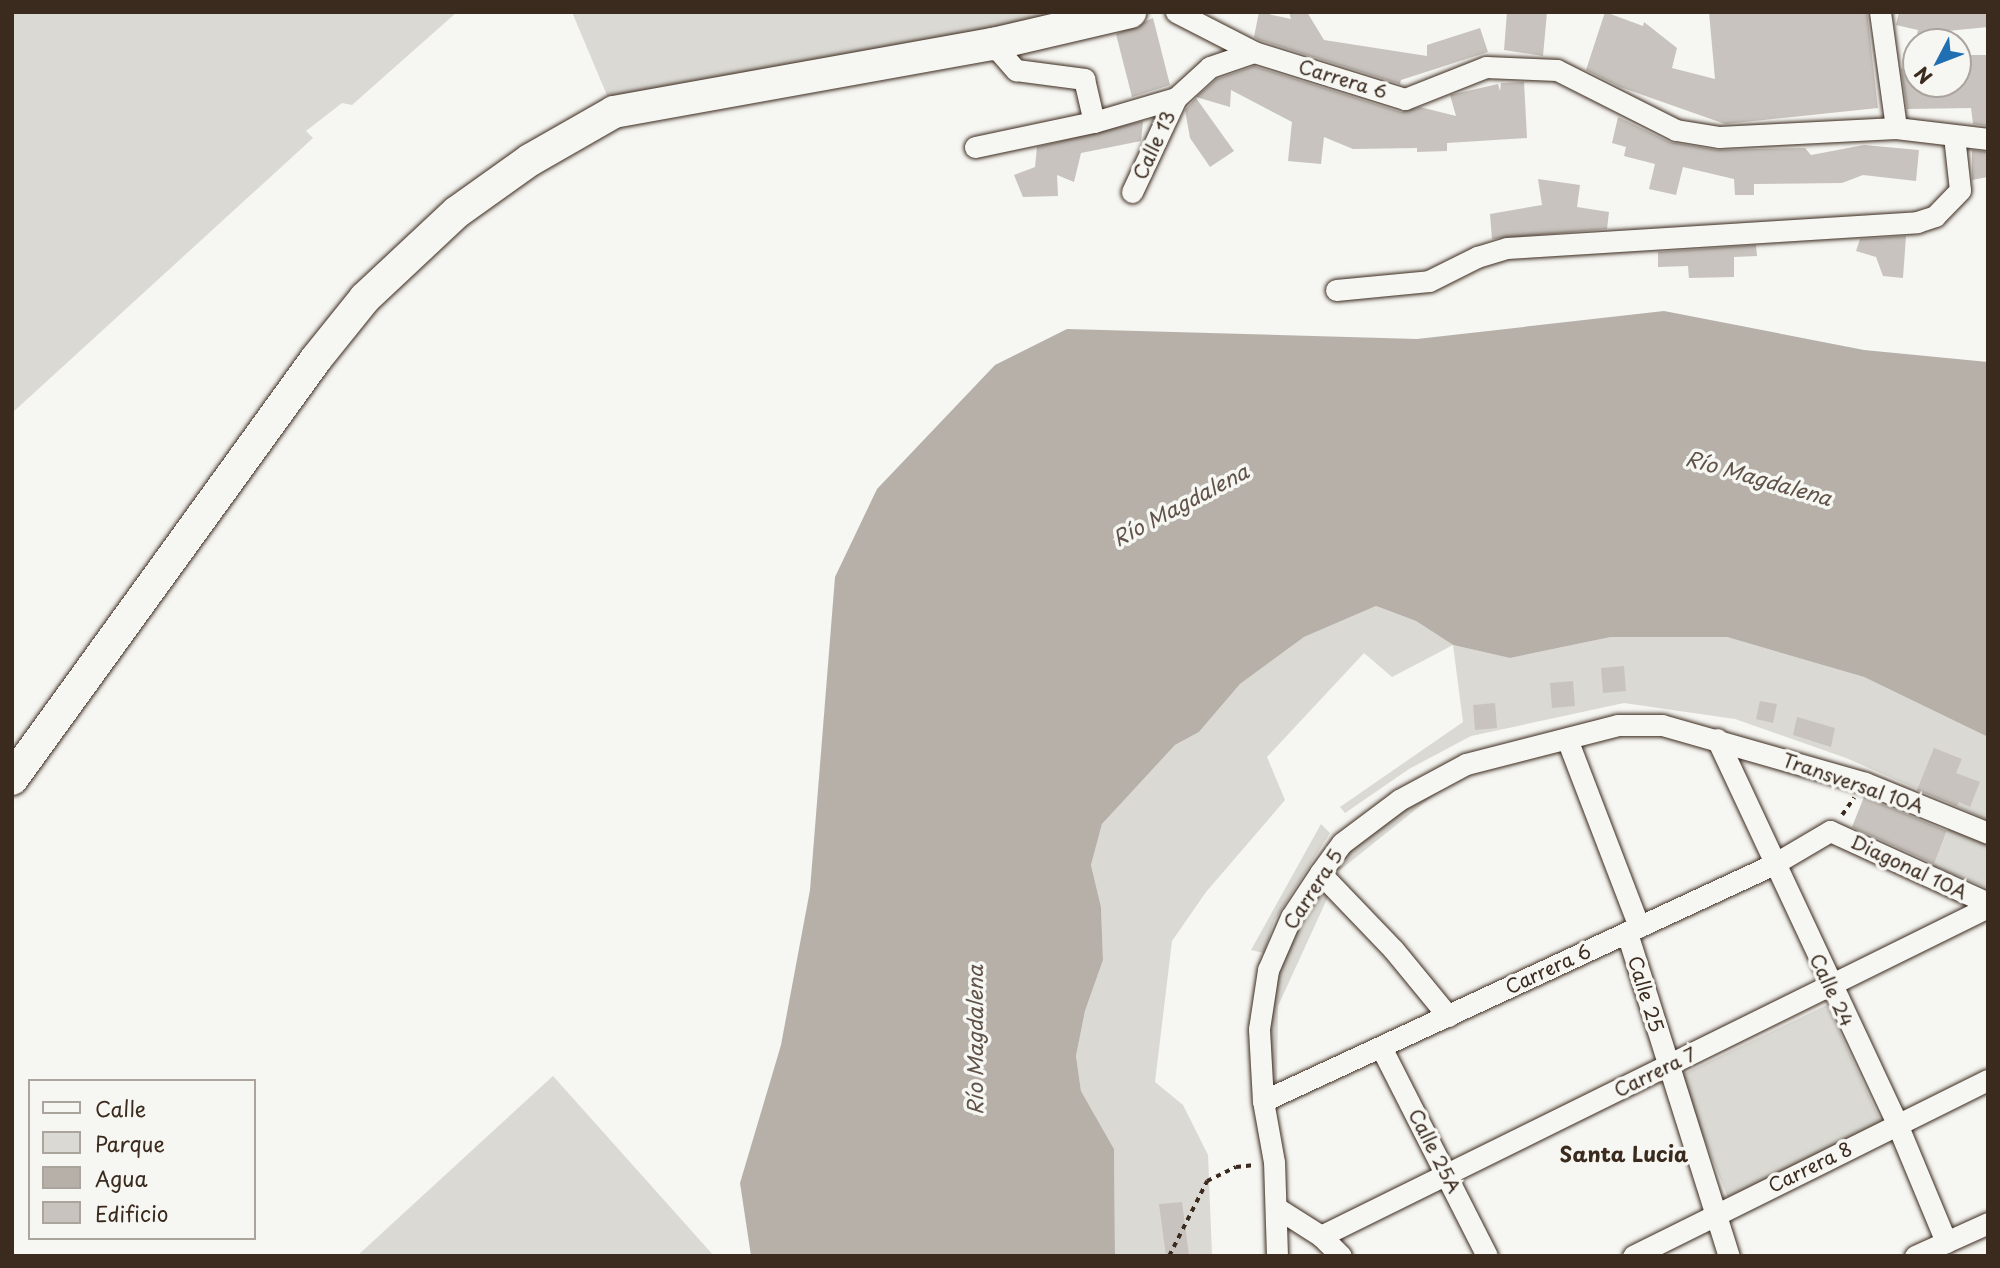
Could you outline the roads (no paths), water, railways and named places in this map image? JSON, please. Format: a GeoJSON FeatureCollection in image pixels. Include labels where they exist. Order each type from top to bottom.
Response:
{"type":"FeatureCollection","features":[{"type":"Feature","properties":{"kind":"main road"},"geometry":{"type":"LineString","coordinates":[[12,779],[316,359],[365,298],[457,212],[530,160],[614,112],[993,44],[1130,12]]}},
{"type":"Feature","properties":{"kind":"street","name":"Carrera 6"},"geometry":{"type":"LineString","coordinates":[[1176,12],[1254,52],[1405,99],[1486,67],[1557,70],[1676,130],[1719,137],[1896,128],[1988,139]]}},
{"type":"Feature","properties":{"kind":"street"},"geometry":{"type":"LineString","coordinates":[[1880,12],[1896,128]]}},
{"type":"Feature","properties":{"kind":"street"},"geometry":{"type":"LineString","coordinates":[[993,44],[1016,70],[1084,79],[1094,122]]}},
{"type":"Feature","properties":{"kind":"street"},"geometry":{"type":"LineString","coordinates":[[975,148],[1094,122],[1176,98],[1210,67],[1254,52]]}},
{"type":"Feature","properties":{"kind":"street","name":"Calle 13"},"geometry":{"type":"LineString","coordinates":[[1132,192],[1176,98]]}},
{"type":"Feature","properties":{"kind":"street"},"geometry":{"type":"LineString","coordinates":[[1336,290],[1429,281],[1476,257],[1507,248],[1917,222],[1935,216],[1960,190],[1954,136]]}},
{"type":"Feature","properties":{"kind":"street","name":"Carrera 5"},"geometry":{"type":"LineString","coordinates":[[1277,1256],[1274,1162],[1263,1101],[1259,1029],[1268,970],[1291,917],[1342,843],[1399,800],[1466,764],[1618,724],[1662,725],[1717,739]]}},
{"type":"Feature","properties":{"kind":"street","name":"Calle 25"},"geometry":{"type":"LineString","coordinates":[[1567,739],[1633,930],[1668,1065],[1717,1213],[1728,1256]]}},
{"type":"Feature","properties":{"kind":"street","name":"Transversal 10A"},"geometry":{"type":"LineString","coordinates":[[1717,739],[1864,783],[1988,833]]}},
{"type":"Feature","properties":{"kind":"street","name":"Calle 24"},"geometry":{"type":"LineString","coordinates":[[1717,739],[1897,1124],[1946,1241]]}},
{"type":"Feature","properties":{"kind":"street","name":"Carrera 6"},"geometry":{"type":"LineString","coordinates":[[1263,1101],[1774,864],[1830,831]]}},
{"type":"Feature","properties":{"kind":"street","name":"Diagonal 10A"},"geometry":{"type":"LineString","coordinates":[[1830,831],[1988,905]]}},
{"type":"Feature","properties":{"kind":"street"},"geometry":{"type":"LineString","coordinates":[[1320,873],[1393,949],[1448,1016]]}},
{"type":"Feature","properties":{"kind":"street","name":"Carrera 7"},"geometry":{"type":"LineString","coordinates":[[1321,1236],[1988,905]]}},
{"type":"Feature","properties":{"kind":"street","name":"Calle 25A"},"geometry":{"type":"LineString","coordinates":[[1381,1047],[1487,1256]]}},
{"type":"Feature","properties":{"kind":"street","name":"Carrera 8"},"geometry":{"type":"LineString","coordinates":[[1633,1256],[1988,1080]]}},
{"type":"Feature","properties":{"kind":"street"},"geometry":{"type":"LineString","coordinates":[[1277,1208],[1321,1236],[1341,1256]]}},
{"type":"Feature","properties":{"kind":"street"},"geometry":{"type":"LineString","coordinates":[[1915,1256],[1988,1223]]}},
{"type":"Feature","properties":{"kind":"water","name":"Río Magdalena"},"geometry":{"type":"Polygon","coordinates":[[[1664,311],[1864,350],[1988,362],[1988,737],[1864,677],[1727,637],[1611,637],[1510,658],[1453,645],[1416,621],[1376,606],[1304,637],[1240,684],[1199,732],[1175,745],[1102,824],[1091,865],[1101,907],[1103,960],[1085,1011],[1076,1056],[1081,1091],[1114,1149],[1115,1256],[751,1256],[740,1183],[781,1045],[810,890],[835,577],[877,489],[995,365],[1067,329],[1417,339],[1664,311]]]}},
{"type":"Feature","properties":{"kind":"district","name":"Santa Lucia"},"geometry":{"type":"Point","coordinates":[1624,1153]}}]}
